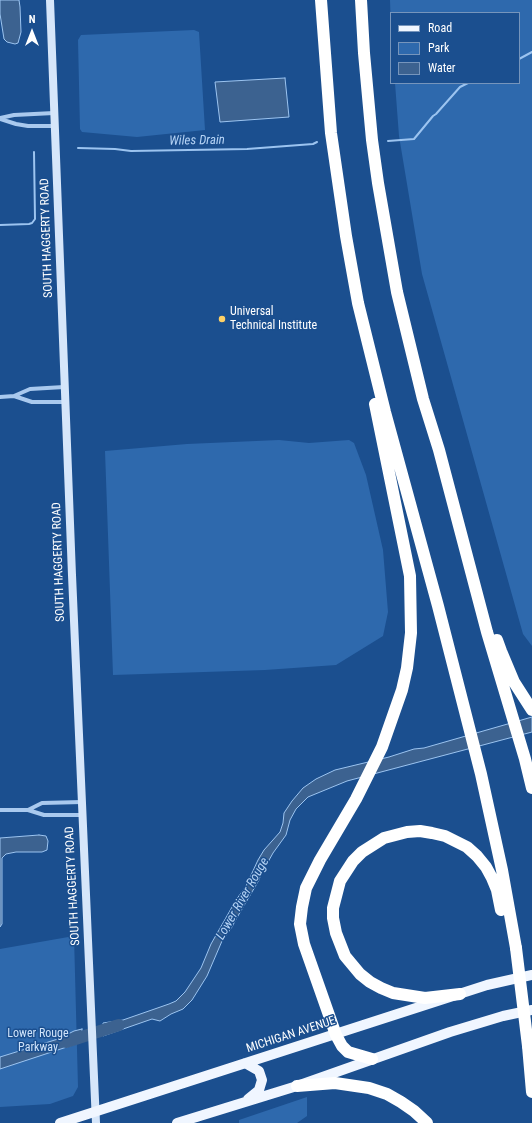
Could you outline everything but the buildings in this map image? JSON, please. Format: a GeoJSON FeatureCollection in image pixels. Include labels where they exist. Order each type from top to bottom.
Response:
{"type":"FeatureCollection","features":[{"type":"Feature","properties":{"kind":"highway"},"geometry":{"type":"LineString","coordinates":[[321,0],[331,133],[346,236],[362,322],[481,774],[502,870],[515,945],[528,1046],[532,1092]]}},
{"type":"Feature","properties":{"kind":"highway"},"geometry":{"type":"LineString","coordinates":[[361,0],[368,100],[378,183],[398,292],[423,399],[454,494],[501,651],[517,687],[532,710]]}},
{"type":"Feature","properties":{"kind":"highway"},"geometry":{"type":"LineString","coordinates":[[362,322],[366,363],[410,576],[411,633],[407,668],[402,690],[382,747],[356,800],[312,874],[304,896],[300,924],[304,944],[336,1035],[342,1046],[348,1052],[372,1059]]}},
{"type":"Feature","properties":{"kind":"highway"},"geometry":{"type":"LineString","coordinates":[[439,450],[487,632],[525,759],[532,788]]}},
{"type":"Feature","properties":{"kind":"highway"},"geometry":{"type":"LineString","coordinates":[[460,994],[425,998],[394,993],[370,982],[356,970],[345,956],[336,933],[333,908],[340,881],[353,861],[362,852],[384,838],[407,832],[432,832],[445,836],[467,847],[486,867],[492,878],[504,919],[515,945]]}},
{"type":"Feature","properties":{"kind":"highway"},"geometry":{"type":"LineString","coordinates":[[297,1086],[335,1083],[368,1088],[387,1094],[401,1102],[427,1123]]}},
{"type":"Feature","properties":{"kind":"main road","name":"SOUTH HAGGERTY ROAD"},"geometry":{"type":"LineString","coordinates":[[50,0],[64,387],[96,1123]]}},
{"type":"Feature","properties":{"kind":"main road","name":"MICHIGAN AVENUE"},"geometry":{"type":"LineString","coordinates":[[60,1123],[487,985],[532,975]]}},
{"type":"Feature","properties":{"kind":"main road"},"geometry":{"type":"LineString","coordinates":[[177,1123],[297,1086],[450,1032],[503,1016],[532,1010]]}},
{"type":"Feature","properties":{"kind":"main road"},"geometry":{"type":"LineString","coordinates":[[245,1063],[259,1070],[262,1080],[259,1090],[247,1101]]}},
{"type":"Feature","properties":{"kind":"street"},"geometry":{"type":"LineString","coordinates":[[0,118],[14,115],[55,113]]}},
{"type":"Feature","properties":{"kind":"street"},"geometry":{"type":"LineString","coordinates":[[0,118],[16,124],[28,126],[55,126]]}},
{"type":"Feature","properties":{"kind":"street"},"geometry":{"type":"LineString","coordinates":[[0,397],[14,396],[30,389],[64,387]]}},
{"type":"Feature","properties":{"kind":"street"},"geometry":{"type":"LineString","coordinates":[[14,396],[32,402],[65,402]]}},
{"type":"Feature","properties":{"kind":"street"},"geometry":{"type":"LineString","coordinates":[[28,810],[42,803],[82,802]]}},
{"type":"Feature","properties":{"kind":"street"},"geometry":{"type":"LineString","coordinates":[[0,810],[28,810],[44,815],[82,815]]}},
{"type":"Feature","properties":{"kind":"green space"},"geometry":{"type":"Polygon","coordinates":[[[390,0],[532,0],[532,646],[523,634],[422,274],[399,136],[395,84],[520,84],[520,12],[390,12],[390,0]]]}},
{"type":"Feature","properties":{"kind":"green space"},"geometry":{"type":"Polygon","coordinates":[[[194,30],[199,32],[205,130],[137,137],[82,132],[80,129],[78,40],[81,35],[194,30]]]}},
{"type":"Feature","properties":{"kind":"green space"},"geometry":{"type":"Polygon","coordinates":[[[279,440],[309,443],[349,440],[354,443],[366,475],[383,550],[388,612],[383,636],[336,665],[265,670],[113,675],[105,451],[187,444],[279,440]]]}},
{"type":"Feature","properties":{"kind":"green space","name":"Lower Rouge Parkway"},"geometry":{"type":"Polygon","coordinates":[[[74,936],[78,1087],[73,1096],[50,1104],[0,1107],[0,949],[74,936]]]}},
{"type":"Feature","properties":{"kind":"green space"},"geometry":{"type":"Polygon","coordinates":[[[307,1097],[307,1116],[297,1123],[239,1123],[239,1120],[307,1097]]]}},
{"type":"Feature","properties":{"kind":"water"},"geometry":{"type":"Polygon","coordinates":[[[0,0],[19,0],[21,32],[18,43],[15,44],[7,42],[4,39],[0,14],[0,0]]]}},
{"type":"Feature","properties":{"kind":"water"},"geometry":{"type":"Polygon","coordinates":[[[285,78],[289,117],[220,122],[215,82],[285,78]]]}},
{"type":"Feature","properties":{"kind":"water"},"geometry":{"type":"Polygon","coordinates":[[[532,717],[532,732],[347,781],[308,797],[296,809],[290,820],[286,835],[262,869],[259,880],[232,927],[222,941],[207,976],[192,1000],[183,1009],[160,1021],[152,1019],[103,1036],[103,1023],[123,1020],[169,1004],[176,1001],[185,992],[201,968],[211,944],[236,900],[246,886],[258,860],[264,850],[280,832],[284,813],[303,788],[316,779],[335,770],[389,757],[414,749],[424,748],[532,717]]]}},
{"type":"Feature","properties":{"kind":"water"},"geometry":{"type":"Polygon","coordinates":[[[39,835],[46,836],[48,841],[47,850],[42,852],[16,852],[6,854],[2,858],[2,924],[0,927],[0,838],[39,835]]]}},
{"type":"Feature","properties":{"kind":"water"},"geometry":{"type":"Polygon","coordinates":[[[82,1029],[82,1042],[0,1069],[0,1057],[58,1039],[74,1031],[82,1029]]]}},
{"type":"Feature","properties":{"kind":"waterway","name":"Wiles Drain"},"geometry":{"type":"LineString","coordinates":[[520,58],[532,52]]}},
{"type":"Feature","properties":{"kind":"waterway","name":"Wiles Drain"},"geometry":{"type":"LineString","coordinates":[[388,141],[414,139],[460,87],[466,84]]}},
{"type":"Feature","properties":{"kind":"waterway","name":"Wiles Drain"},"geometry":{"type":"LineString","coordinates":[[78,148],[131,151],[247,149],[313,144],[317,142]]}},
{"type":"Feature","properties":{"kind":"waterway","name":"Wiles Drain"},"geometry":{"type":"LineString","coordinates":[[0,225],[29,224],[35,219],[34,152]]}},
{"type":"Feature","properties":{"kind":"waterway","name":"Lower River Rouge"},"geometry":{"type":"LineString","coordinates":[[66,1042],[119,1025]]}},
{"type":"Feature","properties":{"kind":"place","name":"Universal Technical Institute"},"geometry":{"type":"Point","coordinates":[222,319]}}]}
